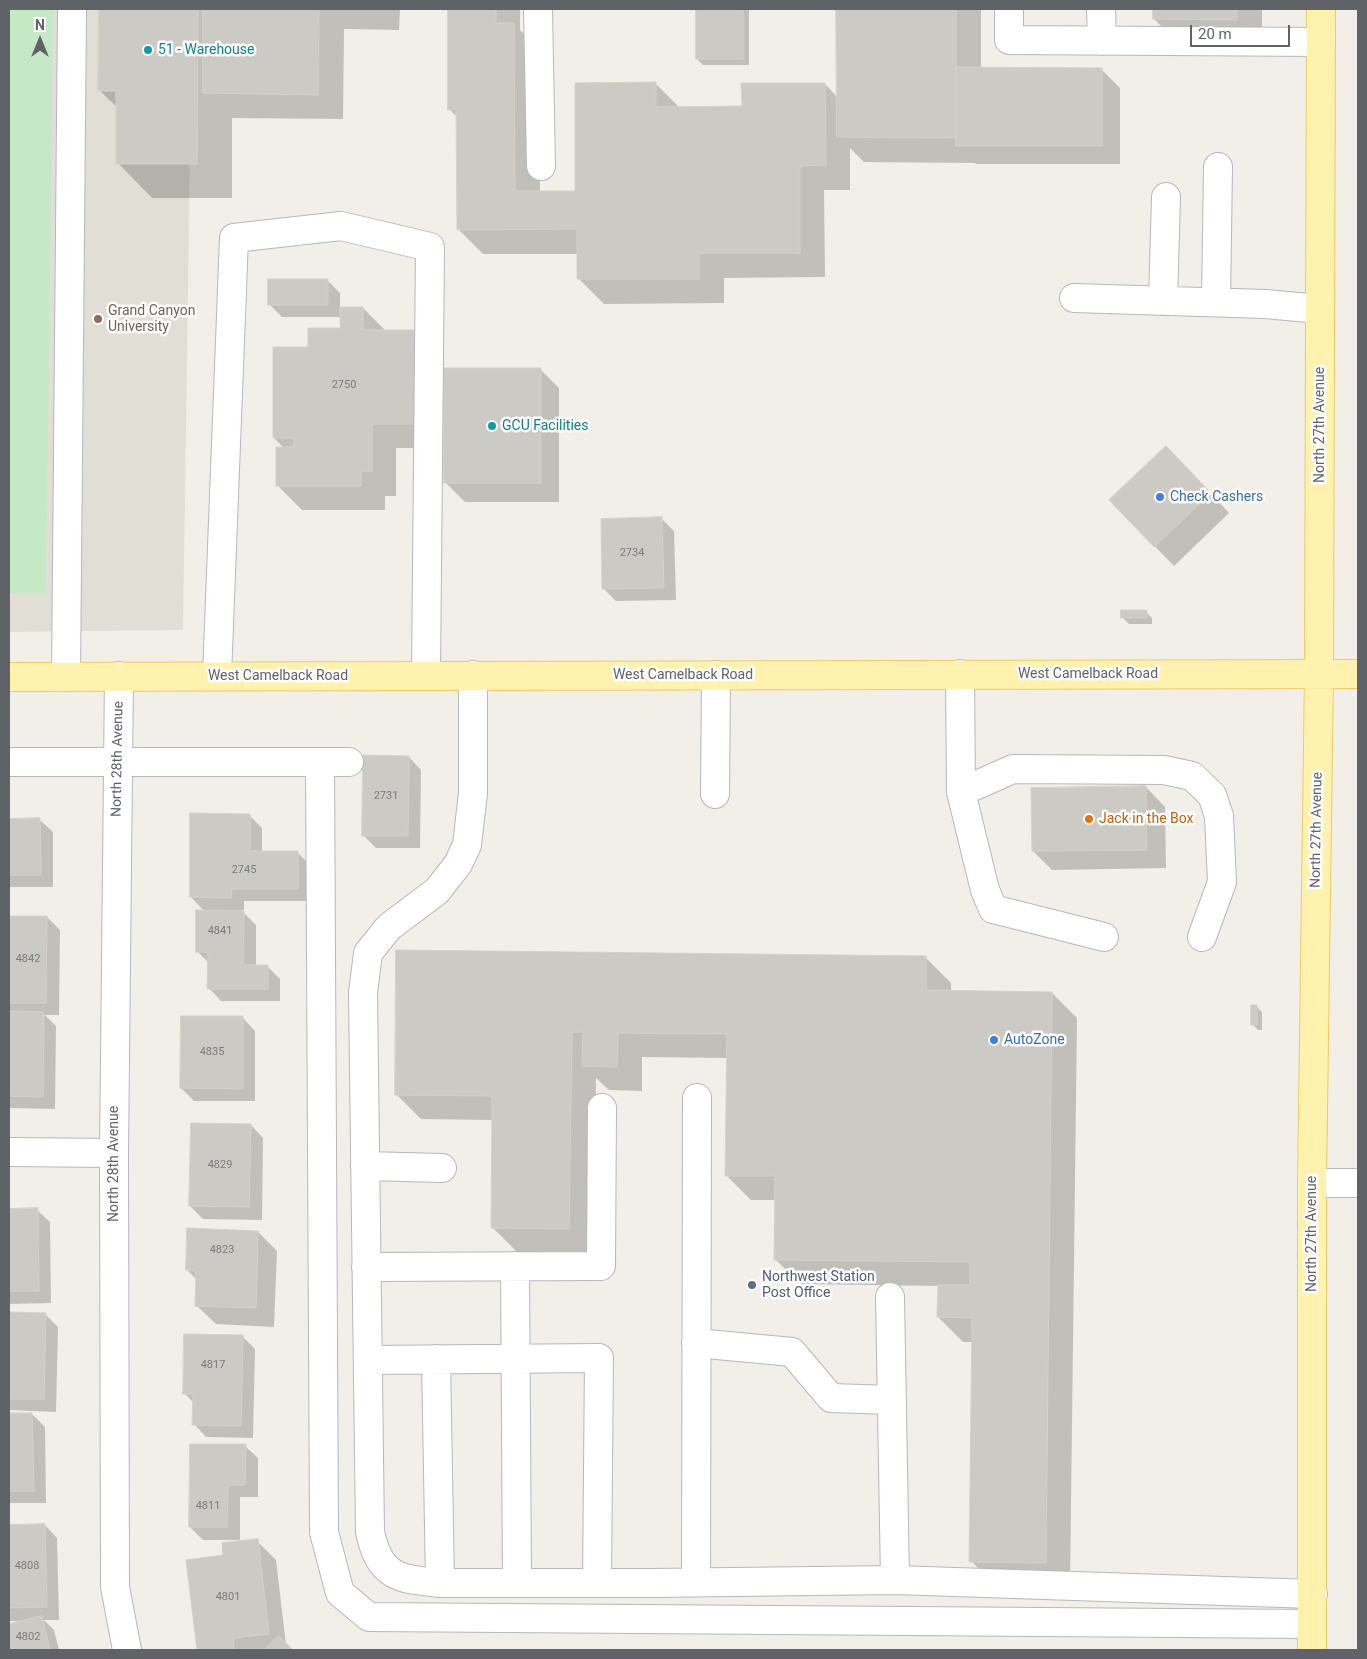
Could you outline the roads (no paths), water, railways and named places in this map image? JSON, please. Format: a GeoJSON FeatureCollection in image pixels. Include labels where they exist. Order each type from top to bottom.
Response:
{"type":"FeatureCollection","features":[{"type":"Feature","properties":{"kind":"main road","name":"North 27th Avenue"},"geometry":{"type":"LineString","coordinates":[[1312,1637],[1312,1183],[1319,674],[1321,9]]}},
{"type":"Feature","properties":{"kind":"main road","name":"West Camelback Road"},"geometry":{"type":"LineString","coordinates":[[9,677],[1358,674]]}},
{"type":"Feature","properties":{"kind":"street"},"geometry":{"type":"LineString","coordinates":[[66,676],[72,9]]}},
{"type":"Feature","properties":{"kind":"street"},"geometry":{"type":"LineString","coordinates":[[538,9],[540,166]]}},
{"type":"Feature","properties":{"kind":"street"},"geometry":{"type":"LineString","coordinates":[[1009,9],[1009,40],[1321,42]]}},
{"type":"Feature","properties":{"kind":"street"},"geometry":{"type":"LineString","coordinates":[[1101,9],[1102,41]]}},
{"type":"Feature","properties":{"kind":"street"},"geometry":{"type":"LineString","coordinates":[[1216,302],[1218,167]]}},
{"type":"Feature","properties":{"kind":"street"},"geometry":{"type":"LineString","coordinates":[[1163,301],[1166,198]]}},
{"type":"Feature","properties":{"kind":"street"},"geometry":{"type":"LineString","coordinates":[[217,676],[234,238],[342,226],[430,247],[426,675]]}},
{"type":"Feature","properties":{"kind":"street"},"geometry":{"type":"LineString","coordinates":[[1074,298],[1265,304],[1320,309]]}},
{"type":"Feature","properties":{"kind":"street"},"geometry":{"type":"LineString","coordinates":[[960,674],[961,792],[985,890],[993,908],[1104,937]]}},
{"type":"Feature","properties":{"kind":"street"},"geometry":{"type":"LineString","coordinates":[[473,675],[473,793],[467,845],[458,864],[437,891],[390,928],[368,953],[363,993],[370,1532],[373,1546],[388,1571],[397,1577],[414,1581],[440,1583],[895,1580],[1313,1594]]}},
{"type":"Feature","properties":{"kind":"street"},"geometry":{"type":"LineString","coordinates":[[715,794],[716,675]]}},
{"type":"Feature","properties":{"kind":"street","name":"North 28th Avenue"},"geometry":{"type":"LineString","coordinates":[[119,676],[114,1153],[115,1587],[127,1650]]}},
{"type":"Feature","properties":{"kind":"street"},"geometry":{"type":"LineString","coordinates":[[9,762],[349,762]]}},
{"type":"Feature","properties":{"kind":"street"},"geometry":{"type":"LineString","coordinates":[[320,762],[324,1532],[340,1593],[368,1617],[1312,1637]]}},
{"type":"Feature","properties":{"kind":"street"},"geometry":{"type":"LineString","coordinates":[[961,792],[1013,770],[1164,770],[1192,776],[1212,795],[1219,816],[1222,882],[1202,938]]}},
{"type":"Feature","properties":{"kind":"street"},"geometry":{"type":"LineString","coordinates":[[696,1582],[697,1098]]}},
{"type":"Feature","properties":{"kind":"street"},"geometry":{"type":"LineString","coordinates":[[366,1267],[601,1266],[602,1108]]}},
{"type":"Feature","properties":{"kind":"street"},"geometry":{"type":"LineString","coordinates":[[9,1152],[114,1153]]}},
{"type":"Feature","properties":{"kind":"street"},"geometry":{"type":"LineString","coordinates":[[365,1166],[442,1168]]}},
{"type":"Feature","properties":{"kind":"street"},"geometry":{"type":"LineString","coordinates":[[1312,1183],[1358,1183]]}},
{"type":"Feature","properties":{"kind":"street"},"geometry":{"type":"LineString","coordinates":[[515,1266],[517,1583]]}},
{"type":"Feature","properties":{"kind":"street"},"geometry":{"type":"LineString","coordinates":[[890,1298],[895,1580]]}},
{"type":"Feature","properties":{"kind":"street"},"geometry":{"type":"LineString","coordinates":[[696,1342],[792,1352],[831,1398],[892,1400]]}},
{"type":"Feature","properties":{"kind":"street"},"geometry":{"type":"LineString","coordinates":[[368,1360],[599,1358],[597,1583]]}},
{"type":"Feature","properties":{"kind":"street"},"geometry":{"type":"LineString","coordinates":[[436,1359],[440,1583]]}},
{"type":"Feature","properties":{"kind":"place","name":"51 - Warehouse"},"geometry":{"type":"Point","coordinates":[148,50]}},
{"type":"Feature","properties":{"kind":"place","name":"Grand Canyon University"},"geometry":{"type":"Point","coordinates":[98,319]}},
{"type":"Feature","properties":{"kind":"place","name":"GCU Facilities"},"geometry":{"type":"Point","coordinates":[492,426]}},
{"type":"Feature","properties":{"kind":"place","name":"Check Cashers"},"geometry":{"type":"Point","coordinates":[1160,497]}},
{"type":"Feature","properties":{"kind":"place","name":"Jack in the Box"},"geometry":{"type":"Point","coordinates":[1089,819]}},
{"type":"Feature","properties":{"kind":"place","name":"AutoZone"},"geometry":{"type":"Point","coordinates":[994,1040]}},
{"type":"Feature","properties":{"kind":"place","name":"Northwest Station Post Office"},"geometry":{"type":"Point","coordinates":[752,1285]}}]}
